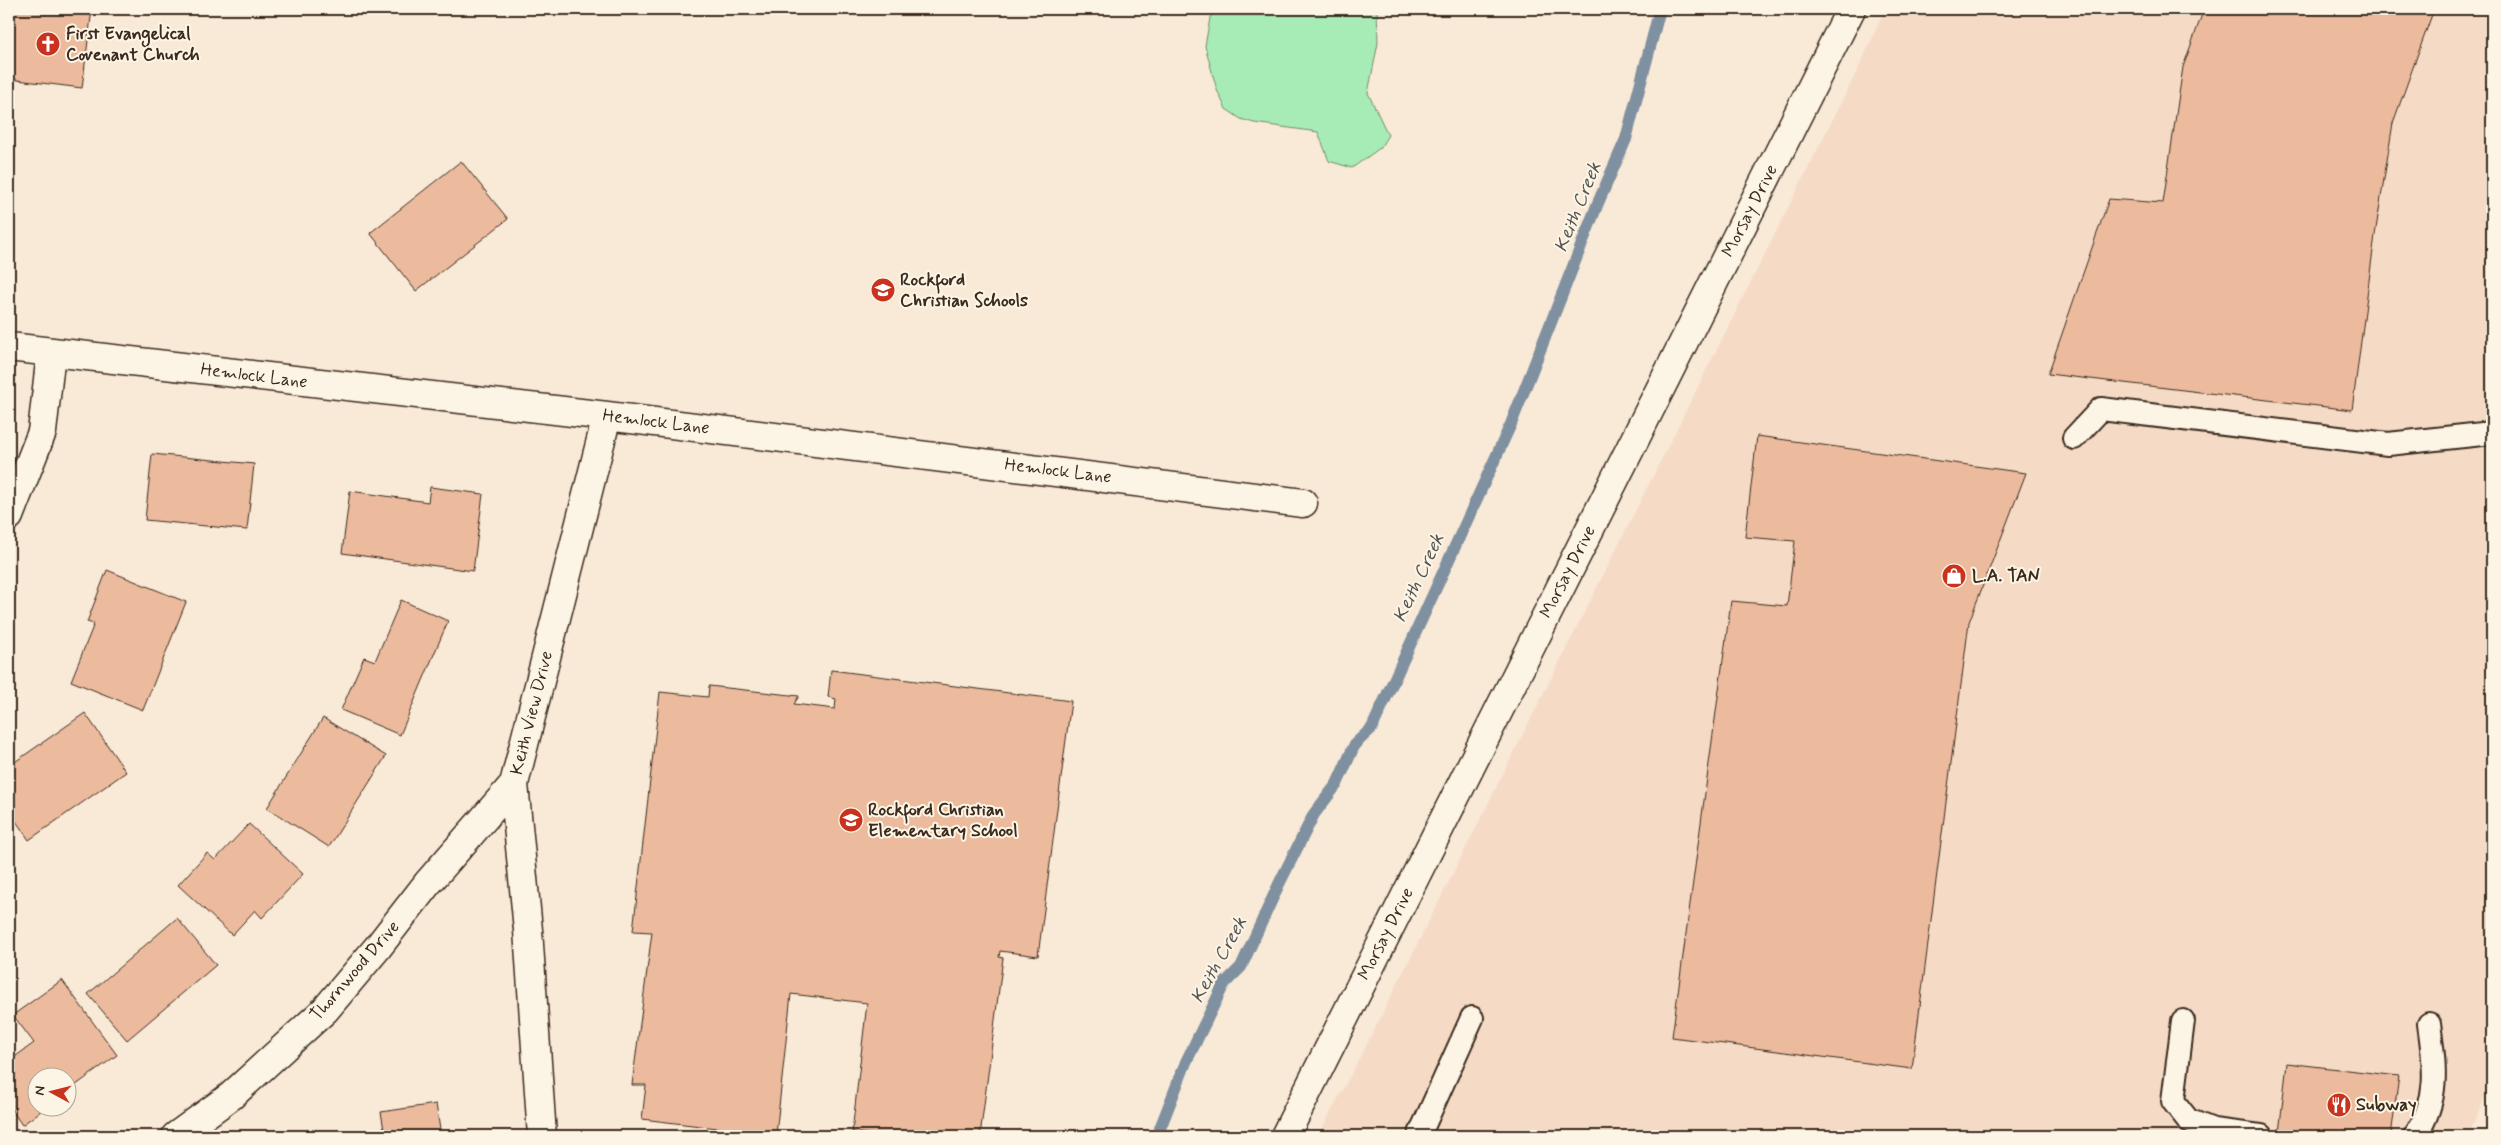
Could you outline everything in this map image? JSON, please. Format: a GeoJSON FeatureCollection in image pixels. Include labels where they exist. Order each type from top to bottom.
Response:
{"type":"FeatureCollection","features":[{"type":"Feature","properties":{"kind":"street","name":"Morsay Drive"},"geometry":{"type":"LineString","coordinates":[[1285,1136],[1851,9]]}},
{"type":"Feature","properties":{"kind":"street","name":"Hemlock Lane"},"geometry":{"type":"LineString","coordinates":[[9,347],[607,416],[1303,503]]}},
{"type":"Feature","properties":{"kind":"street"},"geometry":{"type":"LineString","coordinates":[[9,516],[42,432],[51,353]]}},
{"type":"Feature","properties":{"kind":"street","name":"Keith View Drive"},"geometry":{"type":"LineString","coordinates":[[542,1136],[528,930],[514,784],[607,416]]}},
{"type":"Feature","properties":{"kind":"street","name":"Thornwood Drive"},"geometry":{"type":"LineString","coordinates":[[176,1136],[231,1096],[325,1010],[378,947],[427,884],[514,784]]}},
{"type":"Feature","properties":{"kind":"lane"},"geometry":{"type":"LineString","coordinates":[[2074,438],[2101,409],[2388,444],[2492,433]]}},
{"type":"Feature","properties":{"kind":"lane"},"geometry":{"type":"LineString","coordinates":[[1418,1136],[1472,1018]]}},
{"type":"Feature","properties":{"kind":"lane"},"geometry":{"type":"LineString","coordinates":[[2183,1021],[2173,1100],[2188,1120],[2213,1130],[2261,1136]]}},
{"type":"Feature","properties":{"kind":"lane"},"geometry":{"type":"LineString","coordinates":[[2415,1136],[2427,1118],[2436,1071],[2430,1024]]}},
{"type":"Feature","properties":{"kind":"shaded area"},"geometry":{"type":"Polygon","coordinates":[[[1885,9],[2492,9],[2492,1082],[2468,1136],[1318,1136],[1366,1046],[1861,63],[1885,9]]]}},
{"type":"Feature","properties":{"kind":"green space"},"geometry":{"type":"Polygon","coordinates":[[[1214,9],[1377,9],[1378,43],[1368,93],[1388,135],[1380,148],[1352,168],[1329,161],[1318,132],[1254,123],[1241,119],[1226,109],[1217,90],[1205,46],[1210,18],[1214,9]]]}},
{"type":"Feature","properties":{"kind":"building","name":"First Evangelical Covenant Church"},"geometry":{"type":"Polygon","coordinates":[[[9,9],[92,9],[82,88],[9,79],[9,9]]]}},
{"type":"Feature","properties":{"kind":"building"},"geometry":{"type":"Polygon","coordinates":[[[2204,9],[2434,9],[2393,123],[2375,235],[2352,410],[2048,374],[2109,199],[2163,203],[2183,67],[2204,9]]]}},
{"type":"Feature","properties":{"kind":"building"},"geometry":{"type":"Polygon","coordinates":[[[461,161],[508,219],[416,291],[370,233],[461,161]]]}},
{"type":"Feature","properties":{"kind":"building"},"geometry":{"type":"Polygon","coordinates":[[[1757,436],[2026,473],[1969,622],[1912,1069],[1672,1037],[1731,601],[1787,606],[1795,541],[1745,537],[1757,436]]]}},
{"type":"Feature","properties":{"kind":"building"},"geometry":{"type":"Polygon","coordinates":[[[152,454],[254,464],[247,530],[145,520],[152,454]]]}},
{"type":"Feature","properties":{"kind":"building"},"geometry":{"type":"Polygon","coordinates":[[[430,487],[483,494],[473,571],[342,553],[350,491],[428,502],[430,487]]]}},
{"type":"Feature","properties":{"kind":"building"},"geometry":{"type":"Polygon","coordinates":[[[107,570],[186,602],[143,710],[71,681],[94,624],[87,622],[107,570]]]}},
{"type":"Feature","properties":{"kind":"building"},"geometry":{"type":"Polygon","coordinates":[[[401,600],[448,621],[400,735],[341,710],[364,657],[375,661],[401,600]]]}},
{"type":"Feature","properties":{"kind":"building"},"geometry":{"type":"Polygon","coordinates":[[[2492,621],[2492,638],[2487,636],[2492,621]]]}},
{"type":"Feature","properties":{"kind":"building","name":"Rockford Christian Elementary School"},"geometry":{"type":"Polygon","coordinates":[[[831,670],[1071,701],[1038,956],[1000,951],[999,957],[1003,958],[980,1136],[882,1136],[852,1132],[867,1003],[791,994],[776,1135],[642,1119],[646,1085],[632,1085],[652,932],[633,931],[660,692],[708,697],[709,686],[799,696],[794,704],[835,709],[836,699],[828,697],[831,670]]]}},
{"type":"Feature","properties":{"kind":"building"},"geometry":{"type":"Polygon","coordinates":[[[85,713],[126,772],[29,840],[9,811],[9,766],[85,713]]]}},
{"type":"Feature","properties":{"kind":"building"},"geometry":{"type":"Polygon","coordinates":[[[323,718],[386,756],[329,847],[267,808],[323,718]]]}},
{"type":"Feature","properties":{"kind":"building"},"geometry":{"type":"Polygon","coordinates":[[[249,824],[303,874],[262,918],[255,910],[232,935],[178,885],[207,853],[215,860],[249,824]]]}},
{"type":"Feature","properties":{"kind":"building"},"geometry":{"type":"Polygon","coordinates":[[[177,918],[216,965],[127,1040],[88,994],[177,918]]]}},
{"type":"Feature","properties":{"kind":"building"},"geometry":{"type":"Polygon","coordinates":[[[62,980],[117,1055],[78,1084],[78,1068],[28,1068],[28,1118],[31,1118],[22,1125],[9,1106],[9,1061],[34,1043],[13,1015],[62,980]]]}},
{"type":"Feature","properties":{"kind":"building","name":"Subway"},"geometry":{"type":"Polygon","coordinates":[[[2287,1063],[2399,1076],[2391,1136],[2304,1136],[2279,1133],[2287,1063]]]}},
{"type":"Feature","properties":{"kind":"building"},"geometry":{"type":"Polygon","coordinates":[[[436,1104],[441,1136],[385,1136],[381,1112],[436,1104]]]}},
{"type":"Feature","properties":{"kind":"building"},"geometry":{"type":"Polygon","coordinates":[[[1634,1130],[1689,1136],[1634,1136],[1634,1130]]]}},
{"type":"Feature","properties":{"kind":"waterway","name":"Keith Creek"},"geometry":{"type":"LineString","coordinates":[[1157,1136],[1186,1062],[1224,984],[1241,967],[1314,814],[1337,784],[1355,744],[1372,728],[1511,424],[1598,203],[1626,139],[1660,9]]}},
{"type":"Feature","properties":{"kind":"place","name":"First Evangelical Covenant Church"},"geometry":{"type":"Point","coordinates":[48,44]}},
{"type":"Feature","properties":{"kind":"place","name":"Rockford Christian Schools"},"geometry":{"type":"Point","coordinates":[883,290]}},
{"type":"Feature","properties":{"kind":"place","name":"L.A. TAN"},"geometry":{"type":"Point","coordinates":[1954,576]}},
{"type":"Feature","properties":{"kind":"place","name":"Rockford Christian Elementary School"},"geometry":{"type":"Point","coordinates":[851,820]}},
{"type":"Feature","properties":{"kind":"place","name":"Subway"},"geometry":{"type":"Point","coordinates":[2339,1105]}}]}
